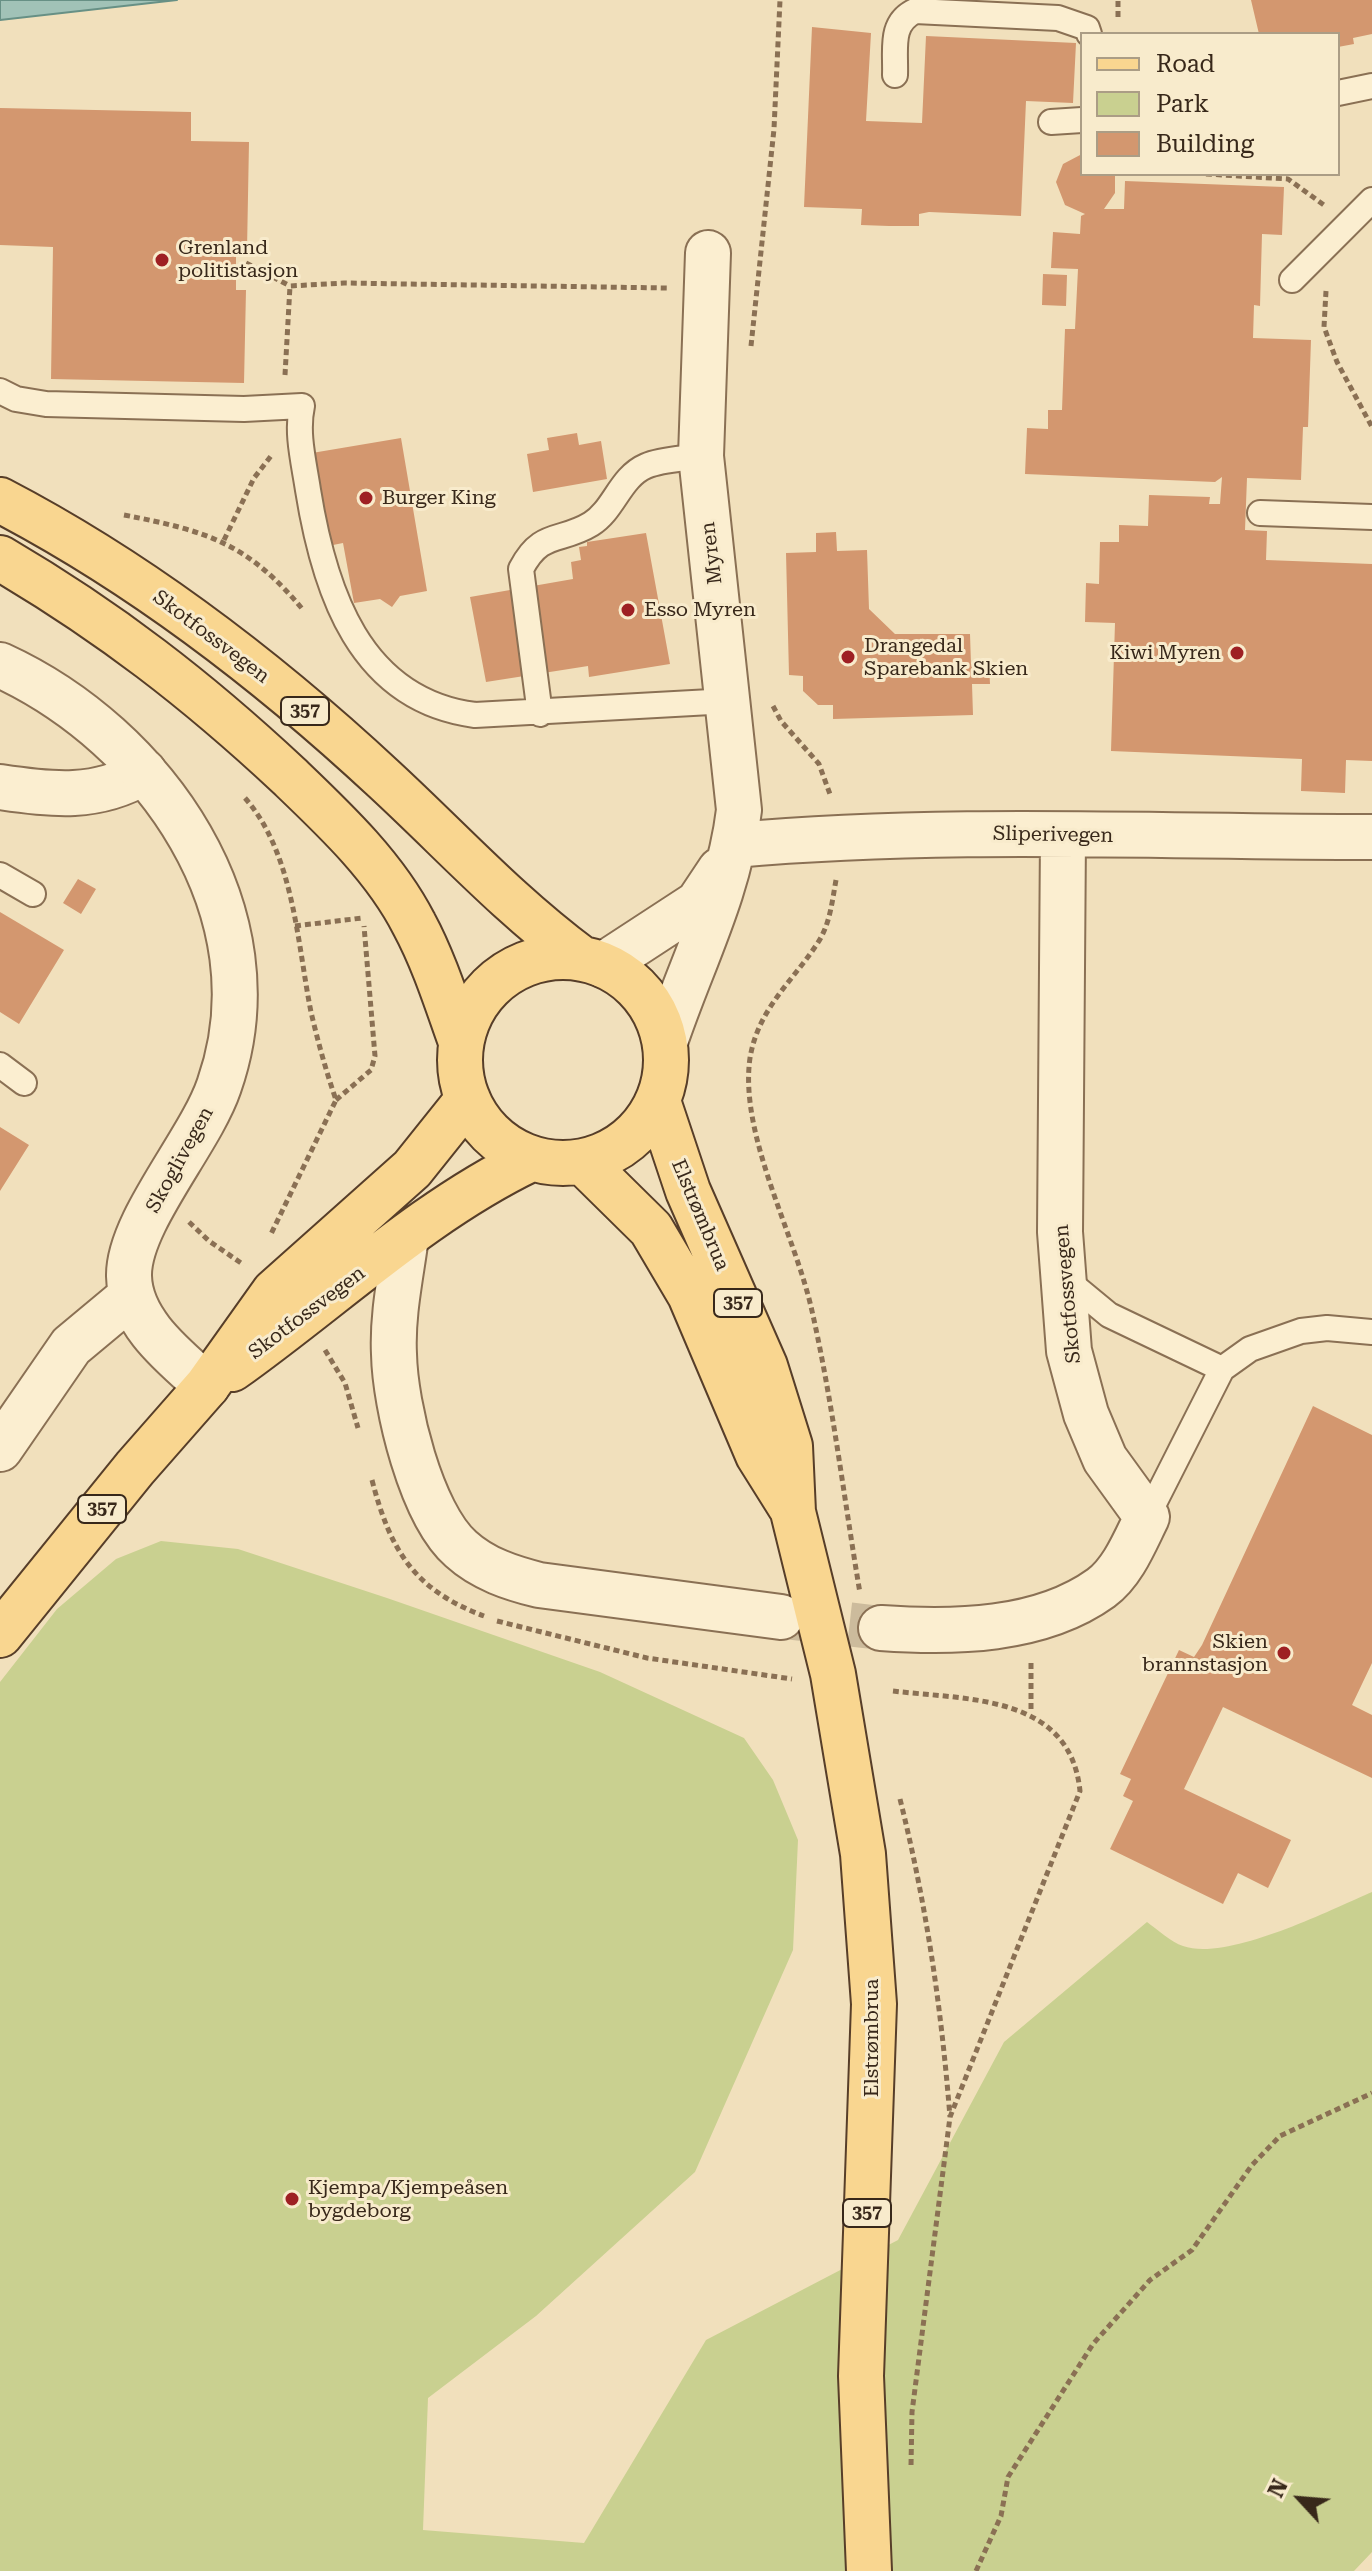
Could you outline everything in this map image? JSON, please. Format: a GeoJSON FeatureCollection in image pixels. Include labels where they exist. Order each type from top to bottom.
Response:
{"type":"FeatureCollection","features":[{"type":"Feature","properties":{"kind":"main road","name":"Skotfossvegen"},"geometry":{"type":"LineString","coordinates":[[0,500],[111,564],[205,628],[386,781],[491,885],[592,962]]}},
{"type":"Feature","properties":{"kind":"main road","name":"357"},"geometry":{"type":"LineString","coordinates":[[0,558],[61,593],[169,669],[317,802],[388,883],[414,923],[461,1042]]}},
{"type":"Feature","properties":{"kind":"main road","name":"357"},"geometry":{"type":"LineString","coordinates":[[555,958],[592,962],[625,978],[643,996],[657,1018],[665,1042],[665,1072],[658,1101],[628,1141],[583,1162],[557,1163],[531,1159],[492,1136],[468,1099],[460,1071],[461,1042],[470,1016],[484,994],[505,975],[529,963],[555,958]]}},
{"type":"Feature","properties":{"kind":"main road","name":"Skotfossvegen"},"geometry":{"type":"LineString","coordinates":[[0,1635],[135,1468],[207,1386],[274,1292],[412,1169],[468,1099]]}},
{"type":"Feature","properties":{"kind":"main road","name":"Elstrømbrua"},"geometry":{"type":"LineString","coordinates":[[658,1101],[688,1191],[765,1366],[790,1446],[793,1512],[819,1610],[849,1756],[870,1919],[874,2004],[861,2376],[869,2571]]}},
{"type":"Feature","properties":{"kind":"main road","name":"Skotfossvegen"},"geometry":{"type":"LineString","coordinates":[[207,1386],[299,1322],[406,1237],[496,1176],[531,1159]]}},
{"type":"Feature","properties":{"kind":"main road","name":"Elstrømbrua"},"geometry":{"type":"LineString","coordinates":[[583,1162],[651,1229],[682,1282],[727,1377],[758,1455],[793,1512]]}},
{"type":"Feature","properties":{"kind":"street","name":"Myren"},"geometry":{"type":"LineString","coordinates":[[665,1042],[681,993],[713,921],[734,848],[750,702],[701,456],[708,273]]}},
{"type":"Feature","properties":{"kind":"street","name":"Skoglivegen"},"geometry":{"type":"LineString","coordinates":[[0,665],[50,692],[95,726],[144,772],[198,845],[223,910],[236,979],[235,1015],[219,1087],[200,1130],[136,1240],[129,1273],[131,1296]]}},
{"type":"Feature","properties":{"kind":"street"},"geometry":{"type":"LineString","coordinates":[[0,787],[70,795],[119,787],[144,772]]}},
{"type":"Feature","properties":{"kind":"street","name":"Sliperivegen"},"geometry":{"type":"LineString","coordinates":[[734,848],[883,834],[1372,837]]}},
{"type":"Feature","properties":{"kind":"street","name":"Skotfossvegen"},"geometry":{"type":"LineString","coordinates":[[1063,836],[1060,1232],[1069,1351],[1086,1414],[1105,1459],[1147,1517]]}},
{"type":"Feature","properties":{"kind":"street","name":"Myren"},"geometry":{"type":"LineString","coordinates":[[592,962],[698,903],[734,848]]}},
{"type":"Feature","properties":{"kind":"street","name":"Skotfossvegen"},"geometry":{"type":"LineString","coordinates":[[406,1237],[394,1323],[398,1393],[429,1499],[460,1548],[496,1571],[539,1585],[781,1617]]}},
{"type":"Feature","properties":{"kind":"street"},"geometry":{"type":"LineString","coordinates":[[0,1449],[71,1346],[131,1296],[145,1323],[207,1386]]}},
{"type":"Feature","properties":{"kind":"street"},"geometry":{"type":"LineString","coordinates":[[872,1617],[963,1631],[1031,1618],[1074,1603],[1103,1587],[1110,1579],[1124,1561],[1147,1517]]}},
{"type":"Feature","properties":{"kind":"lane"},"geometry":{"type":"LineString","coordinates":[[895,75],[896,25],[902,17],[915,11],[1058,18],[1074,21],[1088,32]]}},
{"type":"Feature","properties":{"kind":"lane"},"geometry":{"type":"LineString","coordinates":[[1340,93],[1372,86]]}},
{"type":"Feature","properties":{"kind":"lane"},"geometry":{"type":"LineString","coordinates":[[1051,122],[1080,120]]}},
{"type":"Feature","properties":{"kind":"lane"},"geometry":{"type":"LineString","coordinates":[[1292,280],[1372,200]]}},
{"type":"Feature","properties":{"kind":"lane"},"geometry":{"type":"LineString","coordinates":[[0,391],[16,399],[46,404],[292,406],[316,540],[346,621],[373,662],[402,691],[446,711],[475,715],[540,714],[750,702]]}},
{"type":"Feature","properties":{"kind":"lane"},"geometry":{"type":"LineString","coordinates":[[540,714],[521,569],[530,552],[547,538],[590,525],[608,509],[633,474],[647,465],[701,456]]}},
{"type":"Feature","properties":{"kind":"lane"},"geometry":{"type":"LineString","coordinates":[[1260,513],[1372,517]]}},
{"type":"Feature","properties":{"kind":"lane"},"geometry":{"type":"LineString","coordinates":[[0,875],[33,894]]}},
{"type":"Feature","properties":{"kind":"lane"},"geometry":{"type":"LineString","coordinates":[[0,1065],[24,1083]]}},
{"type":"Feature","properties":{"kind":"lane"},"geometry":{"type":"LineString","coordinates":[[1063,1277],[1109,1315],[1222,1369]]}},
{"type":"Feature","properties":{"kind":"lane"},"geometry":{"type":"LineString","coordinates":[[1147,1517],[1222,1369],[1250,1349],[1301,1331],[1327,1328],[1372,1332]]}},
{"type":"Feature","properties":{"kind":"path"},"geometry":{"type":"LineString","coordinates":[[750,355],[774,129],[780,0]]}},
{"type":"Feature","properties":{"kind":"path"},"geometry":{"type":"LineString","coordinates":[[246,263],[290,286],[344,283],[689,288],[708,273]]}},
{"type":"Feature","properties":{"kind":"path"},"geometry":{"type":"LineString","coordinates":[[224,540],[254,478],[281,448],[292,406],[290,286]]}},
{"type":"Feature","properties":{"kind":"path"},"geometry":{"type":"LineString","coordinates":[[124,515],[185,526],[224,540],[260,565],[312,620]]}},
{"type":"Feature","properties":{"kind":"path"},"geometry":{"type":"LineString","coordinates":[[750,702],[781,721],[819,764],[835,806]]}},
{"type":"Feature","properties":{"kind":"path"},"geometry":{"type":"LineString","coordinates":[[838,867],[828,922],[818,943],[778,991],[761,1022],[750,1057],[749,1092],[755,1132],[812,1308],[872,1617]]}},
{"type":"Feature","properties":{"kind":"path"},"geometry":{"type":"LineString","coordinates":[[336,1100],[371,1070],[375,1056],[362,905]]}},
{"type":"Feature","properties":{"kind":"path"},"geometry":{"type":"LineString","coordinates":[[295,926],[363,918]]}},
{"type":"Feature","properties":{"kind":"path"},"geometry":{"type":"LineString","coordinates":[[161,1195],[209,1241],[253,1271]]}},
{"type":"Feature","properties":{"kind":"path"},"geometry":{"type":"LineString","coordinates":[[893,1691],[975,1701],[1031,1713],[1071,1754],[1078,1773],[1080,1791],[1071,1817],[990,2009],[950,2117]]}},
{"type":"Feature","properties":{"kind":"path"},"geometry":{"type":"LineString","coordinates":[[899,1796],[929,1922],[941,2007],[950,2117],[912,2412],[910,2471]]}},
{"type":"Feature","properties":{"kind":"path"},"geometry":{"type":"LineString","coordinates":[[976,2571],[1001,2516],[1008,2477],[1093,2344],[1150,2280],[1192,2250],[1252,2165],[1280,2136],[1372,2093]]}},
{"type":"Feature","properties":{"kind":"green space"},"geometry":{"type":"Polygon","coordinates":[[[161,1541],[238,1549],[387,1598],[600,1672],[744,1738],[773,1780],[798,1840],[793,1950],[695,2172],[536,2316],[428,2398],[423,2530],[584,2543],[706,2340],[898,2240],[1004,2042],[1147,1922],[1183,1946],[1202,1949],[1225,1947],[1278,1932],[1372,1892],[1372,2552],[1354,2571],[0,2571],[0,1682],[57,1609],[116,1559],[161,1541]]]}},
{"type":"Feature","properties":{"kind":"water"},"geometry":{"type":"Polygon","coordinates":[[[0,0],[177,0],[0,20],[0,0]]]}},
{"type":"Feature","properties":{"kind":"building"},"geometry":{"type":"Polygon","coordinates":[[[1251,0],[1372,0],[1372,34],[1353,38],[1354,44],[1340,47],[1340,32],[1259,32],[1251,0]]]}},
{"type":"Feature","properties":{"kind":"building"},"geometry":{"type":"Polygon","coordinates":[[[812,27],[871,33],[866,121],[922,123],[926,36],[1076,43],[1073,103],[1026,101],[1021,216],[929,212],[919,214],[919,226],[861,225],[862,209],[804,207],[812,27]]]}},
{"type":"Feature","properties":{"kind":"building"},"geometry":{"type":"Polygon","coordinates":[[[0,108],[191,112],[191,141],[249,142],[247,250],[236,250],[236,290],[246,290],[244,383],[51,379],[53,247],[0,245],[0,108]]]}},
{"type":"Feature","properties":{"kind":"building"},"geometry":{"type":"Polygon","coordinates":[[[1080,155],[1080,176],[1115,176],[1115,193],[1104,209],[1124,209],[1125,181],[1284,187],[1282,235],[1262,234],[1260,306],[1254,305],[1253,338],[1311,340],[1308,427],[1303,427],[1301,480],[1247,478],[1245,530],[1267,531],[1266,560],[1372,564],[1372,761],[1346,760],[1345,793],[1301,791],[1302,759],[1111,751],[1115,623],[1085,622],[1086,583],[1099,584],[1100,542],[1119,542],[1119,525],[1148,526],[1149,495],[1210,497],[1209,504],[1220,504],[1222,477],[1215,482],[1025,474],[1027,428],[1048,429],[1048,410],[1062,410],[1065,329],[1075,329],[1078,269],[1051,268],[1053,232],[1080,234],[1081,216],[1085,214],[1065,205],[1056,182],[1063,164],[1080,155]]]}},
{"type":"Feature","properties":{"kind":"building"},"geometry":{"type":"Polygon","coordinates":[[[1043,274],[1067,275],[1066,306],[1042,305],[1043,274]]]}},
{"type":"Feature","properties":{"kind":"building"},"geometry":{"type":"Polygon","coordinates":[[[577,433],[579,445],[601,441],[607,479],[533,492],[527,454],[549,450],[547,438],[577,433]]]}},
{"type":"Feature","properties":{"kind":"building","name":"Burger King"},"geometry":{"type":"Polygon","coordinates":[[[401,438],[427,591],[400,596],[392,607],[380,599],[354,603],[343,543],[328,546],[312,453],[401,438]]]}},
{"type":"Feature","properties":{"kind":"building"},"geometry":{"type":"Polygon","coordinates":[[[836,532],[837,551],[867,550],[869,609],[895,634],[970,634],[971,664],[989,664],[990,684],[972,684],[973,715],[833,719],[833,705],[818,705],[803,691],[803,676],[789,675],[786,553],[816,552],[816,533],[836,532]]]}},
{"type":"Feature","properties":{"kind":"building"},"geometry":{"type":"Polygon","coordinates":[[[646,533],[670,664],[589,677],[588,666],[486,682],[470,597],[573,579],[571,562],[581,560],[579,547],[587,546],[587,542],[646,533]]]}},
{"type":"Feature","properties":{"kind":"building"},"geometry":{"type":"Polygon","coordinates":[[[78,879],[96,889],[81,914],[63,903],[78,879]]]}},
{"type":"Feature","properties":{"kind":"building"},"geometry":{"type":"Polygon","coordinates":[[[0,912],[64,950],[19,1024],[0,1012],[0,912]]]}},
{"type":"Feature","properties":{"kind":"building"},"geometry":{"type":"Polygon","coordinates":[[[0,1127],[29,1145],[0,1191],[0,1127]]]}},
{"type":"Feature","properties":{"kind":"building","name":"Skien brannstasjon"},"geometry":{"type":"Polygon","coordinates":[[[1313,1406],[1372,1435],[1372,1663],[1352,1705],[1372,1715],[1372,1778],[1223,1707],[1184,1789],[1291,1840],[1268,1888],[1238,1873],[1223,1904],[1110,1849],[1133,1801],[1123,1796],[1131,1779],[1120,1774],[1179,1650],[1194,1657],[1202,1645],[1313,1406]]]}},
{"type":"Feature","properties":{"kind":"tunnel"},"geometry":{"type":"LineString","coordinates":[[784,1617],[881,1628]]}},
{"type":"Feature","properties":{"kind":"place","name":"Grenland politistasjon"},"geometry":{"type":"Point","coordinates":[162,260]}},
{"type":"Feature","properties":{"kind":"place","name":"Burger King"},"geometry":{"type":"Point","coordinates":[366,498]}},
{"type":"Feature","properties":{"kind":"place","name":"Esso Myren"},"geometry":{"type":"Point","coordinates":[628,610]}},
{"type":"Feature","properties":{"kind":"place","name":"Kiwi Myren"},"geometry":{"type":"Point","coordinates":[1237,653]}},
{"type":"Feature","properties":{"kind":"place","name":"Drangedal Sparebank Skien"},"geometry":{"type":"Point","coordinates":[848,657]}},
{"type":"Feature","properties":{"kind":"place","name":"Skien brannstasjon"},"geometry":{"type":"Point","coordinates":[1284,1653]}},
{"type":"Feature","properties":{"kind":"place","name":"Kjempa/Kjempeåsen bygdeborg"},"geometry":{"type":"Point","coordinates":[292,2199]}}]}
